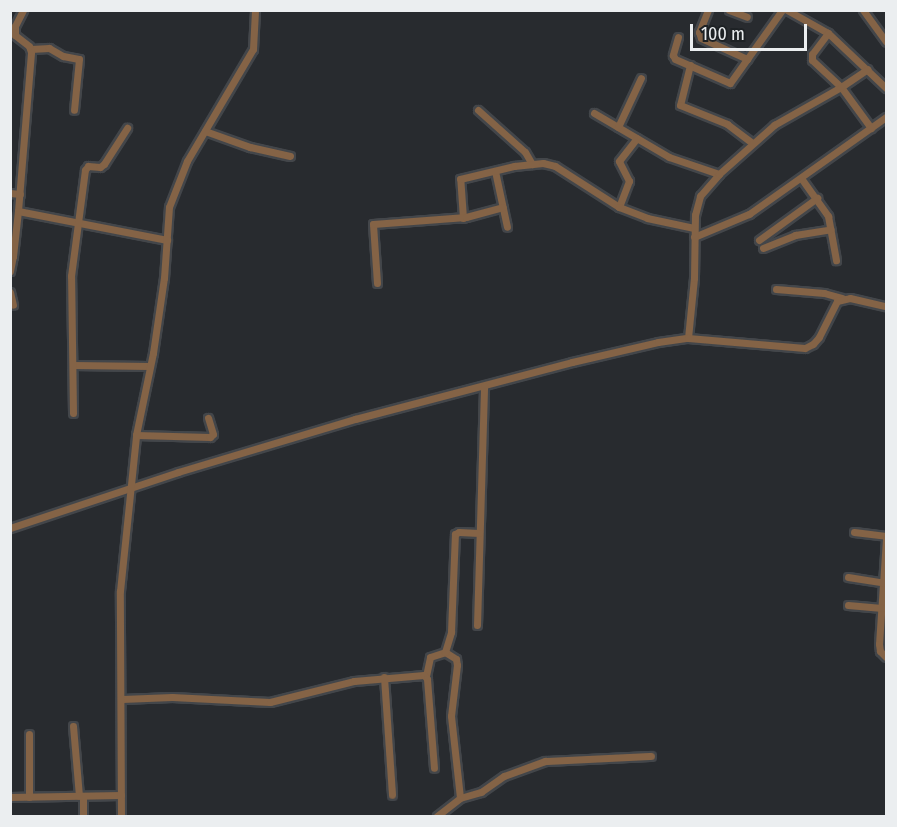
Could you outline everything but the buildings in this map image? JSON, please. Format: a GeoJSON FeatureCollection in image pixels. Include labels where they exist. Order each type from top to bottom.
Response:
{"type":"FeatureCollection","features":[{"type":"Feature","properties":{"kind":"street"},"geometry":{"type":"LineString","coordinates":[[23,10],[15,26],[15,35],[31,49],[49,48],[63,56],[79,58],[74,110]]}},
{"type":"Feature","properties":{"kind":"street"},"geometry":{"type":"LineString","coordinates":[[121,816],[120,591],[136,435],[164,278],[169,207],[177,183],[253,50],[255,10]]}},
{"type":"Feature","properties":{"kind":"street"},"geometry":{"type":"LineString","coordinates":[[708,10],[699,35],[747,58]]}},
{"type":"Feature","properties":{"kind":"street"},"geometry":{"type":"LineString","coordinates":[[729,10],[747,17]]}},
{"type":"Feature","properties":{"kind":"street"},"geometry":{"type":"LineString","coordinates":[[678,37],[673,57],[730,83],[782,10]]}},
{"type":"Feature","properties":{"kind":"street"},"geometry":{"type":"LineString","coordinates":[[787,10],[828,33],[886,88]]}},
{"type":"Feature","properties":{"kind":"street"},"geometry":{"type":"LineString","coordinates":[[864,11],[886,42]]}},
{"type":"Feature","properties":{"kind":"street"},"geometry":{"type":"LineString","coordinates":[[828,33],[811,57],[841,87],[871,128]]}},
{"type":"Feature","properties":{"kind":"street"},"geometry":{"type":"LineString","coordinates":[[10,271],[20,194],[31,49]]}},
{"type":"Feature","properties":{"kind":"street"},"geometry":{"type":"LineString","coordinates":[[690,65],[680,105],[727,124],[752,143]]}},
{"type":"Feature","properties":{"kind":"street"},"geometry":{"type":"LineString","coordinates":[[688,338],[694,278],[694,228],[696,205],[700,196],[719,174],[752,143],[790,114],[841,87],[868,69]]}},
{"type":"Feature","properties":{"kind":"street"},"geometry":{"type":"LineString","coordinates":[[618,127],[641,78]]}},
{"type":"Feature","properties":{"kind":"street"},"geometry":{"type":"LineString","coordinates":[[478,110],[525,152],[532,164]]}},
{"type":"Feature","properties":{"kind":"street"},"geometry":{"type":"LineString","coordinates":[[594,113],[669,157],[719,174]]}},
{"type":"Feature","properties":{"kind":"street"},"geometry":{"type":"LineString","coordinates":[[694,237],[750,214],[886,117]]}},
{"type":"Feature","properties":{"kind":"street"},"geometry":{"type":"LineString","coordinates":[[74,413],[71,276],[86,167],[100,167],[104,164],[127,128]]}},
{"type":"Feature","properties":{"kind":"street"},"geometry":{"type":"LineString","coordinates":[[205,131],[250,147],[290,156]]}},
{"type":"Feature","properties":{"kind":"street"},"geometry":{"type":"LineString","coordinates":[[619,207],[630,181],[619,161],[637,138]]}},
{"type":"Feature","properties":{"kind":"street"},"geometry":{"type":"LineString","coordinates":[[463,218],[460,179],[532,164],[555,166],[619,207],[647,218],[694,228]]}},
{"type":"Feature","properties":{"kind":"street"},"geometry":{"type":"LineString","coordinates":[[495,171],[507,227]]}},
{"type":"Feature","properties":{"kind":"street"},"geometry":{"type":"LineString","coordinates":[[801,178],[828,216],[836,260]]}},
{"type":"Feature","properties":{"kind":"street"},"geometry":{"type":"LineString","coordinates":[[10,193],[20,194]]}},
{"type":"Feature","properties":{"kind":"street"},"geometry":{"type":"LineString","coordinates":[[759,240],[817,198]]}},
{"type":"Feature","properties":{"kind":"street"},"geometry":{"type":"LineString","coordinates":[[377,283],[374,224],[463,218],[503,207]]}},
{"type":"Feature","properties":{"kind":"street"},"geometry":{"type":"LineString","coordinates":[[18,212],[167,240]]}},
{"type":"Feature","properties":{"kind":"street"},"geometry":{"type":"LineString","coordinates":[[764,248],[795,236],[831,229]]}},
{"type":"Feature","properties":{"kind":"street"},"geometry":{"type":"LineString","coordinates":[[776,289],[818,293],[886,306]]}},
{"type":"Feature","properties":{"kind":"street"},"geometry":{"type":"LineString","coordinates":[[10,292],[13,305]]}},
{"type":"Feature","properties":{"kind":"street"},"geometry":{"type":"LineString","coordinates":[[10,528],[355,418],[613,352],[688,338],[805,348],[813,344],[833,306],[842,298]]}},
{"type":"Feature","properties":{"kind":"street"},"geometry":{"type":"LineString","coordinates":[[73,365],[149,366]]}},
{"type":"Feature","properties":{"kind":"street"},"geometry":{"type":"LineString","coordinates":[[477,626],[484,386]]}},
{"type":"Feature","properties":{"kind":"street"},"geometry":{"type":"LineString","coordinates":[[136,435],[210,437],[213,434],[208,418]]}},
{"type":"Feature","properties":{"kind":"street"},"geometry":{"type":"LineString","coordinates":[[446,652],[451,632],[455,534],[459,531],[479,532]]}},
{"type":"Feature","properties":{"kind":"street"},"geometry":{"type":"LineString","coordinates":[[854,532],[886,538],[879,644],[880,651],[886,657]]}},
{"type":"Feature","properties":{"kind":"street"},"geometry":{"type":"LineString","coordinates":[[848,577],[884,583]]}},
{"type":"Feature","properties":{"kind":"street"},"geometry":{"type":"LineString","coordinates":[[848,605],[882,609]]}},
{"type":"Feature","properties":{"kind":"street"},"geometry":{"type":"LineString","coordinates":[[434,768],[426,676],[430,657],[446,652]]}},
{"type":"Feature","properties":{"kind":"street"},"geometry":{"type":"LineString","coordinates":[[446,652],[456,659],[457,665],[451,716],[460,798]]}},
{"type":"Feature","properties":{"kind":"street"},"geometry":{"type":"LineString","coordinates":[[122,699],[172,697],[270,702],[354,681],[384,677],[426,676]]}},
{"type":"Feature","properties":{"kind":"street"},"geometry":{"type":"LineString","coordinates":[[384,677],[392,795]]}},
{"type":"Feature","properties":{"kind":"street"},"geometry":{"type":"LineString","coordinates":[[73,726],[83,816]]}},
{"type":"Feature","properties":{"kind":"street"},"geometry":{"type":"LineString","coordinates":[[29,734],[29,797]]}},
{"type":"Feature","properties":{"kind":"street"},"geometry":{"type":"LineString","coordinates":[[437,816],[460,798],[481,792],[504,776],[545,760],[651,756]]}},
{"type":"Feature","properties":{"kind":"street"},"geometry":{"type":"LineString","coordinates":[[10,797],[122,795]]}}]}
